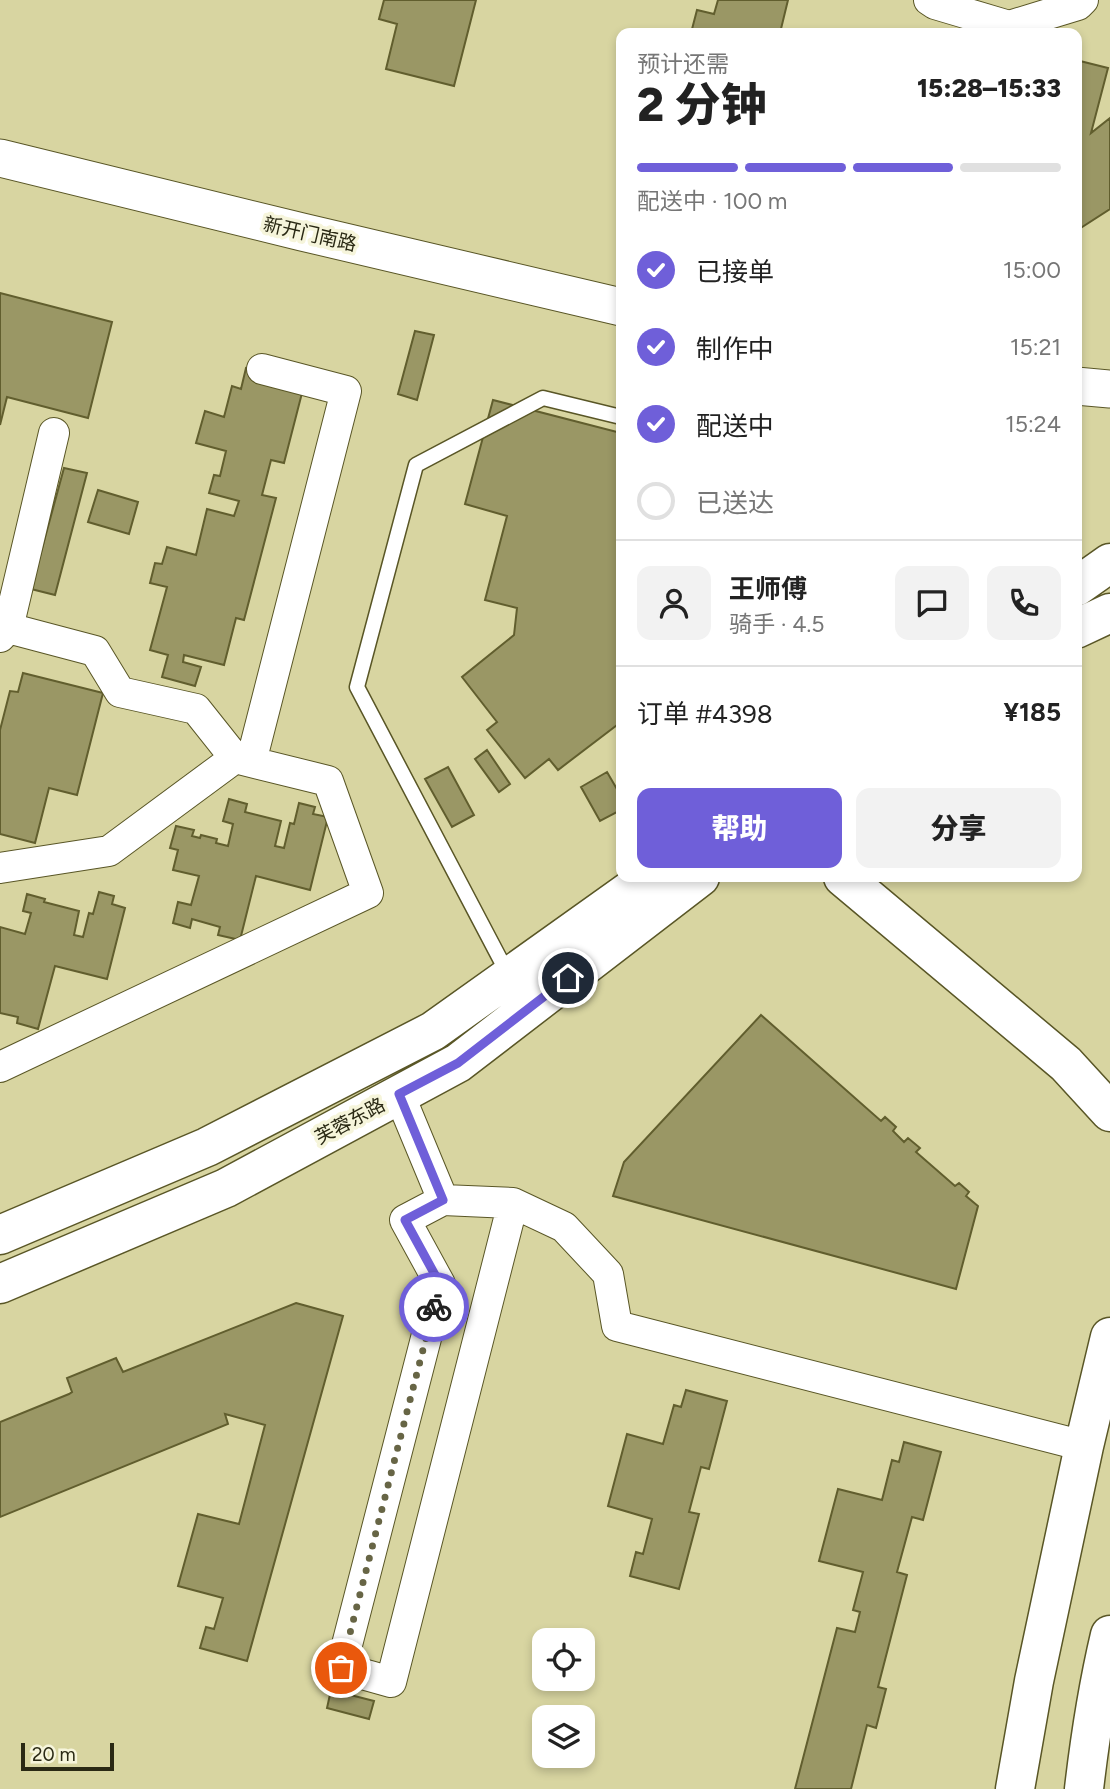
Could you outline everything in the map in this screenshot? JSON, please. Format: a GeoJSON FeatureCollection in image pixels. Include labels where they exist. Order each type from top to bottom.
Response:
{"type":"FeatureCollection","features":[{"type":"Feature","properties":{"kind":"main road"},"geometry":{"type":"LineString","coordinates":[[1082,583],[1110,563]]}},
{"type":"Feature","properties":{"kind":"main road"},"geometry":{"type":"LineString","coordinates":[[1082,626],[1110,613]]}},
{"type":"Feature","properties":{"kind":"main road"},"geometry":{"type":"LineString","coordinates":[[0,1235],[207,1147],[433,1031],[642,882]]}},
{"type":"Feature","properties":{"kind":"main road","name":"芙蓉东路"},"geometry":{"type":"LineString","coordinates":[[0,1284],[226,1188],[458,1063],[693,882]]}},
{"type":"Feature","properties":{"kind":"main road"},"geometry":{"type":"LineString","coordinates":[[849,882],[1066,1064],[1110,1112]]}},
{"type":"Feature","properties":{"kind":"main road"},"geometry":{"type":"LineString","coordinates":[[1015,1789],[1034,1681],[1110,1337]]}},
{"type":"Feature","properties":{"kind":"main road"},"geometry":{"type":"LineString","coordinates":[[1084,1789],[1101,1672],[1110,1635]]}},
{"type":"Feature","properties":{"kind":"main road"},"geometry":{"type":"LineString","coordinates":[[1090,1739],[1094,1789]]}},
{"type":"Feature","properties":{"kind":"street"},"geometry":{"type":"LineString","coordinates":[[929,0],[1009,26],[1078,5],[1083,0]]}},
{"type":"Feature","properties":{"kind":"street","name":"新开门南路"},"geometry":{"type":"LineString","coordinates":[[0,158],[616,306]]}},
{"type":"Feature","properties":{"kind":"street"},"geometry":{"type":"LineString","coordinates":[[0,868],[109,851],[243,760],[346,391],[262,369]]}},
{"type":"Feature","properties":{"kind":"street"},"geometry":{"type":"LineString","coordinates":[[1082,387],[1110,390]]}},
{"type":"Feature","properties":{"kind":"street"},"geometry":{"type":"LineString","coordinates":[[0,1067],[368,893],[328,781],[243,760],[196,709],[120,692],[94,651],[4,632],[54,433]]}},
{"type":"Feature","properties":{"kind":"street"},"geometry":{"type":"LineString","coordinates":[[399,1094],[443,1200]]}},
{"type":"Feature","properties":{"kind":"street"},"geometry":{"type":"LineString","coordinates":[[513,1203],[391,1682],[341,1668],[440,1284],[405,1220],[443,1200],[513,1203],[564,1227],[608,1274],[617,1326],[1084,1446]]}},
{"type":"Feature","properties":{"kind":"lane"},"geometry":{"type":"LineString","coordinates":[[509,977],[357,687],[416,465],[543,398],[616,416]]}},
{"type":"Feature","properties":{"kind":"building"},"geometry":{"type":"Polygon","coordinates":[[[384,0],[476,0],[454,86],[386,69],[397,24],[379,19],[384,0]]]}},
{"type":"Feature","properties":{"kind":"building"},"geometry":{"type":"Polygon","coordinates":[[[718,0],[788,0],[781,28],[692,28],[697,10],[714,14],[718,0]]]}},
{"type":"Feature","properties":{"kind":"building"},"geometry":{"type":"Polygon","coordinates":[[[1082,62],[1108,68],[1091,133],[1110,118],[1110,209],[1082,227],[1082,62]]]}},
{"type":"Feature","properties":{"kind":"building"},"geometry":{"type":"Polygon","coordinates":[[[0,293],[112,322],[88,418],[7,397],[0,425],[0,293]]]}},
{"type":"Feature","properties":{"kind":"building"},"geometry":{"type":"Polygon","coordinates":[[[415,331],[434,335],[417,400],[398,394],[415,331]]]}},
{"type":"Feature","properties":{"kind":"building"},"geometry":{"type":"Polygon","coordinates":[[[246,368],[272,374],[302,393],[284,463],[271,460],[262,495],[276,498],[244,620],[236,618],[224,665],[184,655],[183,662],[201,667],[195,686],[162,677],[168,655],[150,650],[167,587],[150,583],[155,563],[162,564],[167,547],[196,555],[207,509],[234,516],[239,501],[209,493],[214,475],[220,476],[226,451],[196,443],[205,411],[224,417],[232,386],[241,389],[246,368]]]}},
{"type":"Feature","properties":{"kind":"building"},"geometry":{"type":"Polygon","coordinates":[[[493,400],[616,432],[616,726],[558,770],[549,759],[525,778],[487,730],[497,722],[462,677],[514,635],[517,608],[485,600],[507,516],[465,504],[493,400]]]}},
{"type":"Feature","properties":{"kind":"building"},"geometry":{"type":"Polygon","coordinates":[[[64,468],[87,473],[55,595],[31,589],[64,468]]]}},
{"type":"Feature","properties":{"kind":"building"},"geometry":{"type":"Polygon","coordinates":[[[98,490],[138,502],[129,534],[88,522],[98,490]]]}},
{"type":"Feature","properties":{"kind":"building"},"geometry":{"type":"Polygon","coordinates":[[[23,673],[103,693],[77,795],[49,788],[35,843],[0,834],[0,730],[10,691],[18,692],[23,673]]]}},
{"type":"Feature","properties":{"kind":"building"},"geometry":{"type":"Polygon","coordinates":[[[487,750],[510,784],[499,792],[475,759],[487,750]]]}},
{"type":"Feature","properties":{"kind":"building"},"geometry":{"type":"Polygon","coordinates":[[[448,767],[474,815],[452,827],[425,779],[448,767]]]}},
{"type":"Feature","properties":{"kind":"building"},"geometry":{"type":"Polygon","coordinates":[[[607,772],[616,787],[616,813],[600,821],[581,787],[607,772]]]}},
{"type":"Feature","properties":{"kind":"building"},"geometry":{"type":"Polygon","coordinates":[[[229,799],[247,804],[245,812],[281,821],[275,846],[284,848],[290,823],[294,824],[299,803],[315,807],[313,814],[328,817],[310,890],[256,876],[240,940],[218,935],[220,927],[192,919],[190,928],[173,923],[178,902],[191,905],[199,876],[173,870],[178,850],[170,848],[176,826],[194,830],[192,836],[217,839],[216,843],[228,846],[233,824],[223,821],[229,799]]]}},
{"type":"Feature","properties":{"kind":"building"},"geometry":{"type":"Polygon","coordinates":[[[99,892],[114,896],[112,904],[125,908],[107,979],[55,966],[38,1029],[17,1023],[18,1017],[0,1013],[0,927],[25,934],[31,913],[23,911],[27,894],[45,899],[44,902],[79,911],[74,935],[83,937],[89,913],[93,914],[99,892]]]}},
{"type":"Feature","properties":{"kind":"building"},"geometry":{"type":"Polygon","coordinates":[[[761,1015],[881,1121],[885,1117],[896,1127],[893,1131],[904,1142],[908,1138],[920,1148],[916,1152],[955,1186],[959,1183],[969,1192],[966,1196],[978,1206],[956,1289],[613,1196],[624,1162],[761,1015]]]}},
{"type":"Feature","properties":{"kind":"building"},"geometry":{"type":"Polygon","coordinates":[[[296,1303],[343,1316],[247,1661],[200,1648],[206,1627],[214,1629],[223,1598],[178,1586],[198,1514],[239,1524],[265,1425],[225,1414],[228,1424],[0,1517],[0,1422],[69,1394],[72,1392],[67,1378],[116,1358],[123,1372],[296,1303]]]}},
{"type":"Feature","properties":{"kind":"building"},"geometry":{"type":"Polygon","coordinates":[[[686,1390],[727,1401],[709,1469],[701,1467],[689,1512],[699,1514],[679,1589],[630,1576],[636,1552],[643,1554],[652,1519],[608,1506],[627,1434],[663,1444],[674,1405],[681,1407],[686,1390]]]}},
{"type":"Feature","properties":{"kind":"building"},"geometry":{"type":"Polygon","coordinates":[[[904,1442],[941,1452],[923,1520],[912,1517],[897,1572],[907,1575],[878,1687],[886,1689],[876,1728],[867,1725],[851,1789],[795,1789],[837,1628],[855,1632],[860,1612],[853,1610],[863,1572],[819,1561],[838,1489],[882,1500],[892,1460],[899,1462],[904,1442]]]}},
{"type":"Feature","properties":{"kind":"building"},"geometry":{"type":"Polygon","coordinates":[[[331,1690],[374,1701],[369,1719],[327,1708],[331,1690]]]}},
{"type":"Feature","properties":{"kind":"way so far"},"geometry":{"type":"LineString","coordinates":[[341,1668],[434,1307]]}},
{"type":"Feature","properties":{"kind":"route"},"geometry":{"type":"LineString","coordinates":[[434,1307],[440,1284],[405,1220],[443,1200],[399,1094],[458,1063],[568,978]]}}]}
